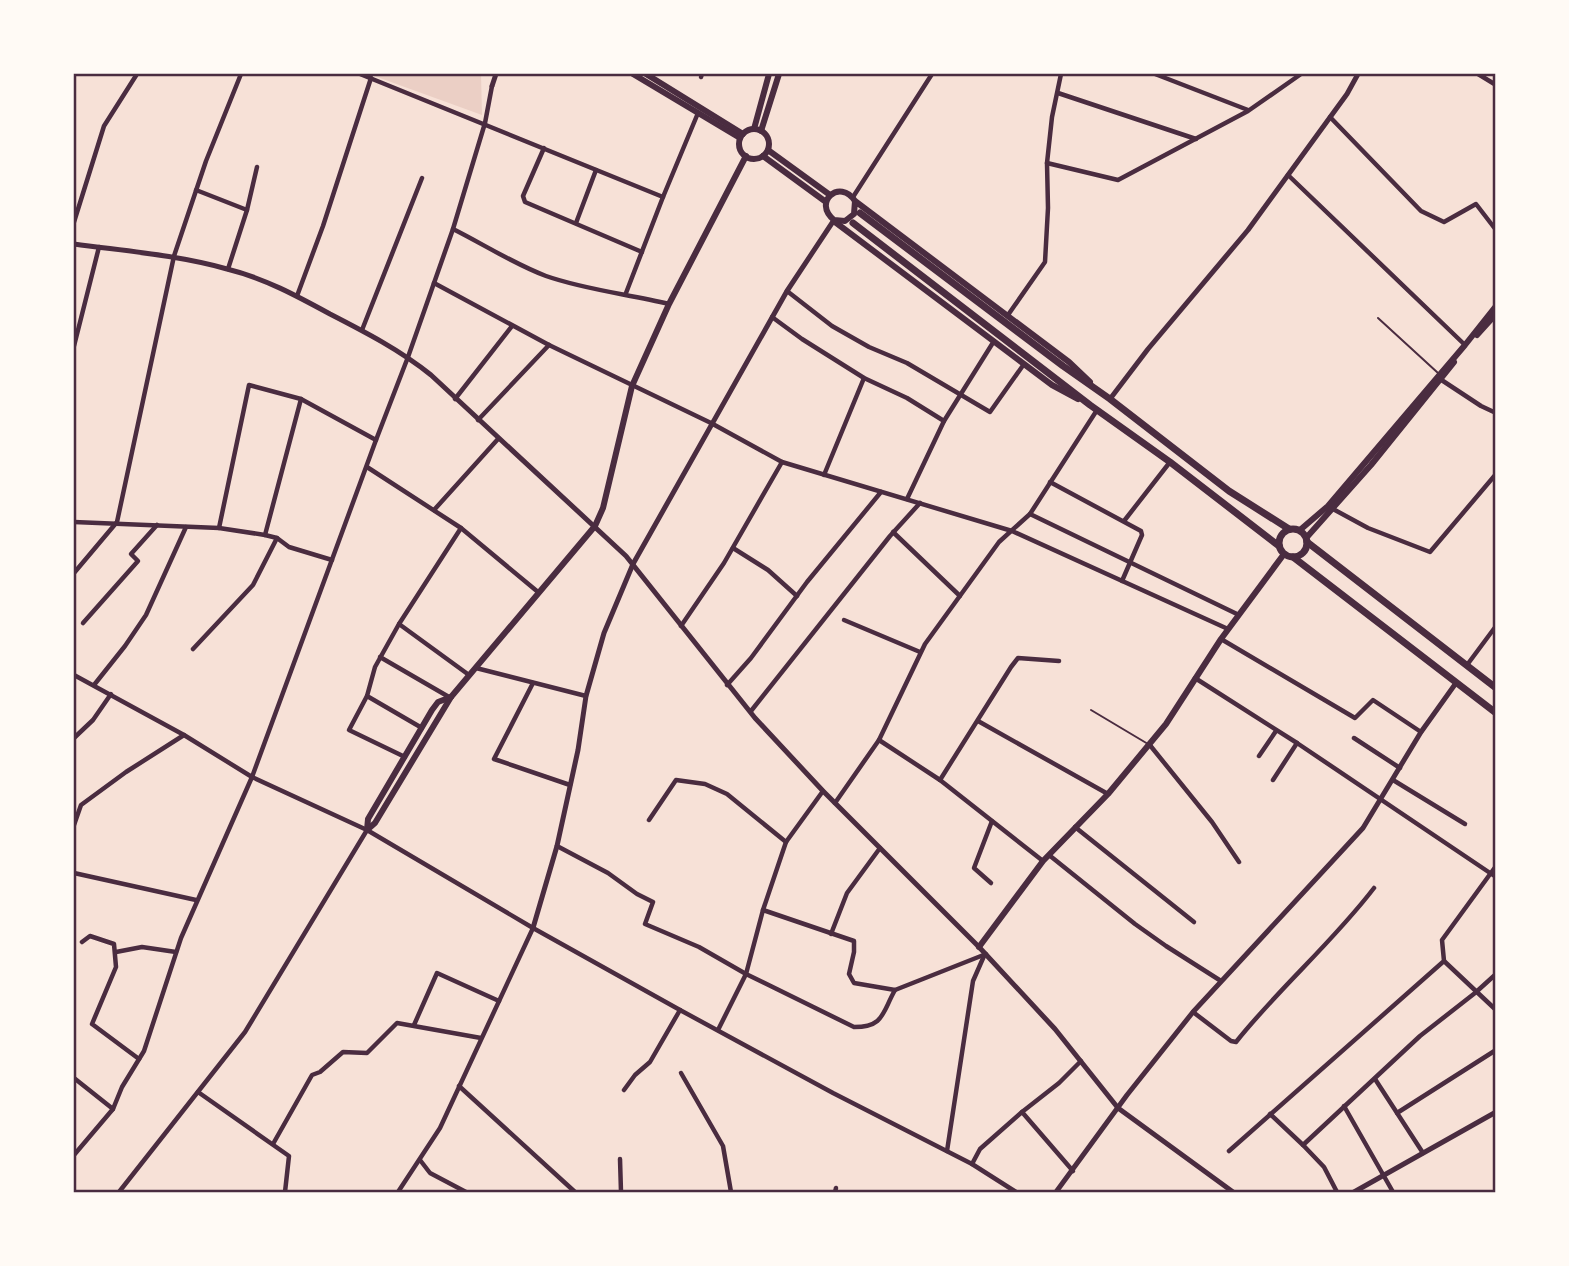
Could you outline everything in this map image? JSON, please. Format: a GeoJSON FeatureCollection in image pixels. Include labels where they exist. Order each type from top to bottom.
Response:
{"type":"FeatureCollection","features":[{"type":"Feature","properties":{"kind":"main road"},"geometry":{"type":"LineString","coordinates":[[633,74],[741,136],[758,130]]}},
{"type":"Feature","properties":{"kind":"main road"},"geometry":{"type":"LineString","coordinates":[[646,74],[741,136]]}},
{"type":"Feature","properties":{"kind":"main road"},"geometry":{"type":"LineString","coordinates":[[758,130],[769,74]]}},
{"type":"Feature","properties":{"kind":"main road"},"geometry":{"type":"LineString","coordinates":[[758,130],[779,74]]}},
{"type":"Feature","properties":{"kind":"main road"},"geometry":{"type":"LineString","coordinates":[[741,136],[740,149],[746,156],[755,159],[765,153],[769,141],[758,130]]}},
{"type":"Feature","properties":{"kind":"main road"},"geometry":{"type":"LineString","coordinates":[[765,153],[828,198]]}},
{"type":"Feature","properties":{"kind":"main road"},"geometry":{"type":"LineString","coordinates":[[367,830],[375,823],[451,697],[596,526],[603,508],[632,386],[669,304],[746,156]]}},
{"type":"Feature","properties":{"kind":"main road"},"geometry":{"type":"LineString","coordinates":[[828,198],[840,191],[854,199],[1069,362],[1098,390]]}},
{"type":"Feature","properties":{"kind":"main road"},"geometry":{"type":"LineString","coordinates":[[828,198],[826,211],[834,220],[1024,365],[1090,405]]}},
{"type":"Feature","properties":{"kind":"main road"},"geometry":{"type":"LineString","coordinates":[[834,220],[842,222],[851,218],[856,211],[854,199]]}},
{"type":"Feature","properties":{"kind":"main road"},"geometry":{"type":"LineString","coordinates":[[860,213],[1063,366],[1110,398],[1229,491],[1289,529],[1300,530],[1328,506],[1496,306]]}},
{"type":"Feature","properties":{"kind":"main road"},"geometry":{"type":"LineString","coordinates":[[853,223],[1090,405],[1170,462],[1279,546],[1284,554],[1293,557],[1496,712]]}},
{"type":"Feature","properties":{"kind":"main road"},"geometry":{"type":"LineString","coordinates":[[1293,557],[1305,551],[1307,540],[1332,508],[1371,465],[1439,376],[1494,317]]}},
{"type":"Feature","properties":{"kind":"main road"},"geometry":{"type":"LineString","coordinates":[[1279,546],[1280,535],[1289,529]]}},
{"type":"Feature","properties":{"kind":"main road"},"geometry":{"type":"LineString","coordinates":[[1300,530],[1307,540],[1496,688]]}},
{"type":"Feature","properties":{"kind":"main road"},"geometry":{"type":"LineString","coordinates":[[979,947],[1043,861],[1108,794],[1166,724],[1220,639],[1284,554]]}},
{"type":"Feature","properties":{"kind":"main road"},"geometry":{"type":"LineString","coordinates":[[367,830],[368,819],[438,702],[451,697]]}},
{"type":"Feature","properties":{"kind":"street"},"geometry":{"type":"LineString","coordinates":[[74,222],[104,126],[137,74]]}},
{"type":"Feature","properties":{"kind":"street"},"geometry":{"type":"LineString","coordinates":[[74,573],[117,522],[174,256],[196,190],[242,74]]}},
{"type":"Feature","properties":{"kind":"street"},"geometry":{"type":"LineString","coordinates":[[360,74],[663,197]]}},
{"type":"Feature","properties":{"kind":"street"},"geometry":{"type":"LineString","coordinates":[[74,1155],[113,1109],[139,1059],[157,1016],[176,952],[196,900],[252,777],[453,229],[485,124],[493,74]]}},
{"type":"Feature","properties":{"kind":"street"},"geometry":{"type":"LineString","coordinates":[[854,199],[932,74]]}},
{"type":"Feature","properties":{"kind":"street"},"geometry":{"type":"LineString","coordinates":[[1008,315],[1045,262],[1047,163],[1052,117],[1061,74]]}},
{"type":"Feature","properties":{"kind":"street"},"geometry":{"type":"LineString","coordinates":[[1155,74],[1248,111]]}},
{"type":"Feature","properties":{"kind":"street"},"geometry":{"type":"LineString","coordinates":[[1047,163],[1118,180],[1248,111],[1301,74]]}},
{"type":"Feature","properties":{"kind":"street"},"geometry":{"type":"LineString","coordinates":[[1110,398],[1248,230],[1347,94],[1358,74]]}},
{"type":"Feature","properties":{"kind":"street"},"geometry":{"type":"LineString","coordinates":[[1478,74],[1496,85]]}},
{"type":"Feature","properties":{"kind":"street"},"geometry":{"type":"LineString","coordinates":[[297,296],[323,226],[371,78]]}},
{"type":"Feature","properties":{"kind":"street"},"geometry":{"type":"LineString","coordinates":[[1058,93],[1197,140]]}},
{"type":"Feature","properties":{"kind":"street"},"geometry":{"type":"LineString","coordinates":[[626,293],[699,112]]}},
{"type":"Feature","properties":{"kind":"street"},"geometry":{"type":"LineString","coordinates":[[1330,117],[1421,211],[1444,222],[1476,204],[1496,230]]}},
{"type":"Feature","properties":{"kind":"street"},"geometry":{"type":"LineString","coordinates":[[544,148],[523,199],[528,204],[642,252]]}},
{"type":"Feature","properties":{"kind":"street"},"geometry":{"type":"LineString","coordinates":[[228,269],[247,210],[257,167]]}},
{"type":"Feature","properties":{"kind":"street"},"geometry":{"type":"LineString","coordinates":[[576,223],[596,170]]}},
{"type":"Feature","properties":{"kind":"street"},"geometry":{"type":"LineString","coordinates":[[1287,174],[1465,345]]}},
{"type":"Feature","properties":{"kind":"street"},"geometry":{"type":"LineString","coordinates":[[362,330],[422,178]]}},
{"type":"Feature","properties":{"kind":"street"},"geometry":{"type":"LineString","coordinates":[[196,190],[247,210]]}},
{"type":"Feature","properties":{"kind":"street"},"geometry":{"type":"LineString","coordinates":[[398,1192],[440,1128],[533,928],[557,846],[578,750],[586,696],[604,633],[633,564],[787,291],[834,220]]}},
{"type":"Feature","properties":{"kind":"street"},"geometry":{"type":"LineString","coordinates":[[453,229],[544,275],[587,288],[626,293],[669,304]]}},
{"type":"Feature","properties":{"kind":"street"},"geometry":{"type":"LineString","coordinates":[[74,244],[174,256],[268,282],[408,357],[596,526],[633,564],[755,718],[823,791],[979,947],[1055,1029],[1118,1108],[1233,1192]]}},
{"type":"Feature","properties":{"kind":"street"},"geometry":{"type":"LineString","coordinates":[[74,346],[99,247]]}},
{"type":"Feature","properties":{"kind":"street"},"geometry":{"type":"LineString","coordinates":[[434,283],[512,326],[711,423],[782,462],[1012,531],[1228,629]]}},
{"type":"Feature","properties":{"kind":"street"},"geometry":{"type":"LineString","coordinates":[[787,291],[832,326],[869,347],[908,363],[990,412],[1024,365]]}},
{"type":"Feature","properties":{"kind":"street"},"geometry":{"type":"LineString","coordinates":[[772,317],[864,378],[907,398],[944,421]]}},
{"type":"Feature","properties":{"kind":"street"},"geometry":{"type":"LineString","coordinates":[[455,399],[512,326]]}},
{"type":"Feature","properties":{"kind":"street"},"geometry":{"type":"LineString","coordinates":[[907,499],[944,421],[995,341]]}},
{"type":"Feature","properties":{"kind":"street"},"geometry":{"type":"LineString","coordinates":[[478,420],[549,345]]}},
{"type":"Feature","properties":{"kind":"street"},"geometry":{"type":"LineString","coordinates":[[1439,376],[1481,406],[1496,413]]}},
{"type":"Feature","properties":{"kind":"street"},"geometry":{"type":"LineString","coordinates":[[824,475],[864,378]]}},
{"type":"Feature","properties":{"kind":"street"},"geometry":{"type":"LineString","coordinates":[[219,528],[249,385],[302,399],[376,440]]}},
{"type":"Feature","properties":{"kind":"street"},"geometry":{"type":"LineString","coordinates":[[265,535],[302,399]]}},
{"type":"Feature","properties":{"kind":"street"},"geometry":{"type":"LineString","coordinates":[[835,803],[879,740],[920,652],[999,542],[1030,514],[1097,410]]}},
{"type":"Feature","properties":{"kind":"street"},"geometry":{"type":"LineString","coordinates":[[434,510],[498,439]]}},
{"type":"Feature","properties":{"kind":"street"},"geometry":{"type":"LineString","coordinates":[[681,626],[733,548],[782,462]]}},
{"type":"Feature","properties":{"kind":"street"},"geometry":{"type":"LineString","coordinates":[[1124,521],[1170,462]]}},
{"type":"Feature","properties":{"kind":"street"},"geometry":{"type":"LineString","coordinates":[[367,467],[461,528],[538,592]]}},
{"type":"Feature","properties":{"kind":"street"},"geometry":{"type":"LineString","coordinates":[[1332,508],[1368,528],[1430,552],[1496,474]]}},
{"type":"Feature","properties":{"kind":"street"},"geometry":{"type":"LineString","coordinates":[[1050,482],[1141,531],[1142,535],[1122,581]]}},
{"type":"Feature","properties":{"kind":"street"},"geometry":{"type":"LineString","coordinates":[[727,685],[881,492]]}},
{"type":"Feature","properties":{"kind":"street"},"geometry":{"type":"LineString","coordinates":[[751,711],[893,532],[920,503]]}},
{"type":"Feature","properties":{"kind":"street"},"geometry":{"type":"LineString","coordinates":[[1030,514],[1239,615]]}},
{"type":"Feature","properties":{"kind":"street"},"geometry":{"type":"LineString","coordinates":[[74,522],[219,528],[277,538],[289,547],[332,560]]}},
{"type":"Feature","properties":{"kind":"street"},"geometry":{"type":"LineString","coordinates":[[83,623],[138,561],[131,554],[158,525]]}},
{"type":"Feature","properties":{"kind":"street"},"geometry":{"type":"LineString","coordinates":[[94,685],[146,615],[163,576],[173,562],[186,527]]}},
{"type":"Feature","properties":{"kind":"street"},"geometry":{"type":"LineString","coordinates":[[405,757],[349,730],[367,696],[380,657],[461,528]]}},
{"type":"Feature","properties":{"kind":"street"},"geometry":{"type":"LineString","coordinates":[[893,532],[960,596]]}},
{"type":"Feature","properties":{"kind":"street"},"geometry":{"type":"LineString","coordinates":[[193,649],[253,585],[277,538]]}},
{"type":"Feature","properties":{"kind":"street"},"geometry":{"type":"LineString","coordinates":[[733,548],[768,570],[797,596]]}},
{"type":"Feature","properties":{"kind":"street"},"geometry":{"type":"LineString","coordinates":[[844,620],[920,652]]}},
{"type":"Feature","properties":{"kind":"street"},"geometry":{"type":"LineString","coordinates":[[399,624],[470,676]]}},
{"type":"Feature","properties":{"kind":"street"},"geometry":{"type":"LineString","coordinates":[[1467,665],[1496,626]]}},
{"type":"Feature","properties":{"kind":"street"},"geometry":{"type":"LineString","coordinates":[[1220,639],[1355,718],[1373,700],[1422,732]]}},
{"type":"Feature","properties":{"kind":"street"},"geometry":{"type":"LineString","coordinates":[[380,657],[451,697]]}},
{"type":"Feature","properties":{"kind":"street"},"geometry":{"type":"LineString","coordinates":[[940,780],[1018,659],[1030,657],[1059,661]]}},
{"type":"Feature","properties":{"kind":"street"},"geometry":{"type":"LineString","coordinates":[[476,668],[586,696]]}},
{"type":"Feature","properties":{"kind":"street"},"geometry":{"type":"LineString","coordinates":[[74,675],[184,735],[252,777],[367,830],[533,928],[680,1010],[972,1164],[1016,1192]]}},
{"type":"Feature","properties":{"kind":"street"},"geometry":{"type":"LineString","coordinates":[[1195,677],[1496,877]]}},
{"type":"Feature","properties":{"kind":"street"},"geometry":{"type":"LineString","coordinates":[[533,682],[494,759],[570,785]]}},
{"type":"Feature","properties":{"kind":"street"},"geometry":{"type":"LineString","coordinates":[[1056,1192],[1193,1012],[1363,828],[1422,732],[1456,683]]}},
{"type":"Feature","properties":{"kind":"street"},"geometry":{"type":"LineString","coordinates":[[74,738],[93,719],[111,694]]}},
{"type":"Feature","properties":{"kind":"street"},"geometry":{"type":"LineString","coordinates":[[367,696],[422,728]]}},
{"type":"Feature","properties":{"kind":"street"},"geometry":{"type":"LineString","coordinates":[[977,721],[1108,794]]}},
{"type":"Feature","properties":{"kind":"street"},"geometry":{"type":"LineString","coordinates":[[1259,756],[1276,730]]}},
{"type":"Feature","properties":{"kind":"street"},"geometry":{"type":"LineString","coordinates":[[74,825],[81,805],[184,735]]}},
{"type":"Feature","properties":{"kind":"street"},"geometry":{"type":"LineString","coordinates":[[1354,738],[1400,768]]}},
{"type":"Feature","properties":{"kind":"street"},"geometry":{"type":"LineString","coordinates":[[879,740],[940,780],[1043,861]]}},
{"type":"Feature","properties":{"kind":"street"},"geometry":{"type":"LineString","coordinates":[[1273,780],[1297,743]]}},
{"type":"Feature","properties":{"kind":"street"},"geometry":{"type":"LineString","coordinates":[[1149,744],[1212,822],[1239,862]]}},
{"type":"Feature","properties":{"kind":"street"},"geometry":{"type":"LineString","coordinates":[[649,820],[676,780],[705,784],[727,794],[786,842]]}},
{"type":"Feature","properties":{"kind":"street"},"geometry":{"type":"LineString","coordinates":[[1393,780],[1465,824]]}},
{"type":"Feature","properties":{"kind":"street"},"geometry":{"type":"LineString","coordinates":[[718,1030],[746,974],[763,909],[786,842],[823,791]]}},
{"type":"Feature","properties":{"kind":"street"},"geometry":{"type":"LineString","coordinates":[[990,883],[974,868],[992,821]]}},
{"type":"Feature","properties":{"kind":"street"},"geometry":{"type":"LineString","coordinates":[[1074,827],[1194,922]]}},
{"type":"Feature","properties":{"kind":"street"},"geometry":{"type":"LineString","coordinates":[[119,1192],[251,1023],[367,830]]}},
{"type":"Feature","properties":{"kind":"street"},"geometry":{"type":"LineString","coordinates":[[557,846],[608,873],[653,902],[645,924],[699,947],[746,974],[855,1027],[877,1024],[895,990]]}},
{"type":"Feature","properties":{"kind":"street"},"geometry":{"type":"LineString","coordinates":[[831,934],[847,893],[880,848]]}},
{"type":"Feature","properties":{"kind":"street"},"geometry":{"type":"LineString","coordinates":[[1049,855],[1146,931],[1221,981]]}},
{"type":"Feature","properties":{"kind":"street"},"geometry":{"type":"LineString","coordinates":[[1496,866],[1442,940],[1444,961],[1496,1010]]}},
{"type":"Feature","properties":{"kind":"street"},"geometry":{"type":"LineString","coordinates":[[74,873],[196,900]]}},
{"type":"Feature","properties":{"kind":"street"},"geometry":{"type":"LineString","coordinates":[[1193,1012],[1236,1042],[1302,968],[1337,934],[1374,888]]}},
{"type":"Feature","properties":{"kind":"street"},"geometry":{"type":"LineString","coordinates":[[763,909],[854,941],[849,974],[852,981],[895,990],[985,955]]}},
{"type":"Feature","properties":{"kind":"street"},"geometry":{"type":"LineString","coordinates":[[82,942],[90,936],[114,944],[116,968],[92,1024],[139,1059]]}},
{"type":"Feature","properties":{"kind":"street"},"geometry":{"type":"LineString","coordinates":[[116,952],[142,947],[176,952]]}},
{"type":"Feature","properties":{"kind":"street"},"geometry":{"type":"LineString","coordinates":[[947,1151],[973,981],[985,955]]}},
{"type":"Feature","properties":{"kind":"street"},"geometry":{"type":"LineString","coordinates":[[1229,1151],[1444,961]]}},
{"type":"Feature","properties":{"kind":"street"},"geometry":{"type":"LineString","coordinates":[[414,1026],[437,973],[499,1001]]}},
{"type":"Feature","properties":{"kind":"street"},"geometry":{"type":"LineString","coordinates":[[1303,1145],[1420,1036],[1496,974]]}},
{"type":"Feature","properties":{"kind":"street"},"geometry":{"type":"LineString","coordinates":[[624,1090],[635,1075],[650,1062],[680,1010]]}},
{"type":"Feature","properties":{"kind":"street"},"geometry":{"type":"LineString","coordinates":[[273,1144],[312,1075],[320,1072],[343,1052],[368,1054],[397,1023],[481,1038]]}},
{"type":"Feature","properties":{"kind":"street"},"geometry":{"type":"LineString","coordinates":[[1398,1113],[1496,1050]]}},
{"type":"Feature","properties":{"kind":"street"},"geometry":{"type":"LineString","coordinates":[[972,1164],[980,1149],[1059,1083],[1081,1061]]}},
{"type":"Feature","properties":{"kind":"street"},"geometry":{"type":"LineString","coordinates":[[681,1073],[723,1146],[731,1192]]}},
{"type":"Feature","properties":{"kind":"street"},"geometry":{"type":"LineString","coordinates":[[74,1078],[113,1109]]}},
{"type":"Feature","properties":{"kind":"street"},"geometry":{"type":"LineString","coordinates":[[1375,1079],[1423,1153]]}},
{"type":"Feature","properties":{"kind":"street"},"geometry":{"type":"LineString","coordinates":[[459,1086],[575,1192]]}},
{"type":"Feature","properties":{"kind":"street"},"geometry":{"type":"LineString","coordinates":[[198,1092],[289,1156],[285,1192]]}},
{"type":"Feature","properties":{"kind":"street"},"geometry":{"type":"LineString","coordinates":[[1344,1106],[1393,1192]]}},
{"type":"Feature","properties":{"kind":"street"},"geometry":{"type":"LineString","coordinates":[[1022,1112],[1073,1171]]}},
{"type":"Feature","properties":{"kind":"street"},"geometry":{"type":"LineString","coordinates":[[1353,1192],[1496,1112]]}},
{"type":"Feature","properties":{"kind":"street"},"geometry":{"type":"LineString","coordinates":[[1270,1114],[1324,1167],[1337,1192]]}},
{"type":"Feature","properties":{"kind":"street"},"geometry":{"type":"LineString","coordinates":[[620,1159],[621,1192]]}},
{"type":"Feature","properties":{"kind":"street"},"geometry":{"type":"LineString","coordinates":[[420,1160],[430,1173],[466,1192]]}},
{"type":"Feature","properties":{"kind":"lane"},"geometry":{"type":"LineString","coordinates":[[1378,318],[1439,376]]}},
{"type":"Feature","properties":{"kind":"lane"},"geometry":{"type":"LineString","coordinates":[[1091,710],[1149,744]]}},
{"type":"Feature","properties":{"kind":"shaded area"},"geometry":{"type":"Polygon","coordinates":[[[369,74],[481,74],[482,115],[369,74]]]}}]}
